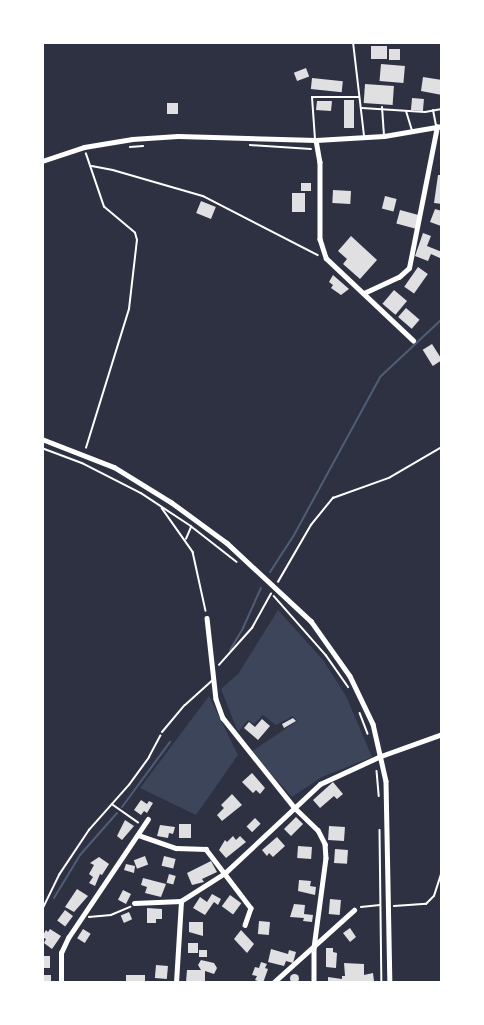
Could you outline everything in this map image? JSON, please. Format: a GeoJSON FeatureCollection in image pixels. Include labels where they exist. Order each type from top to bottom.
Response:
{"type":"FeatureCollection","features":[{"type":"Feature","properties":{"kind":"street"},"geometry":{"type":"LineString","coordinates":[[42,161],[132,139],[178,136],[316,140],[384,136],[439,127],[409,268],[399,277],[364,293]]}},
{"type":"Feature","properties":{"kind":"street"},"geometry":{"type":"LineString","coordinates":[[316,140],[320,162],[320,239],[326,258],[413,340]]}},
{"type":"Feature","properties":{"kind":"street"},"geometry":{"type":"LineString","coordinates":[[42,439],[84,453],[114,467],[196,519],[227,543],[311,621],[350,676],[373,724],[381,756],[388,810],[390,983]]}},
{"type":"Feature","properties":{"kind":"street"},"geometry":{"type":"LineString","coordinates":[[207,618],[216,699],[223,718],[294,807],[318,830],[325,844],[326,858],[314,948],[314,983]]}},
{"type":"Feature","properties":{"kind":"street"},"geometry":{"type":"LineString","coordinates":[[134,903],[181,901],[225,873],[320,784],[381,756],[442,734]]}},
{"type":"Feature","properties":{"kind":"street"},"geometry":{"type":"LineString","coordinates":[[61,983],[61,953],[82,917],[148,819]]}},
{"type":"Feature","properties":{"kind":"street"},"geometry":{"type":"LineString","coordinates":[[138,835],[176,848],[206,849],[251,908],[245,925]]}},
{"type":"Feature","properties":{"kind":"street"},"geometry":{"type":"LineString","coordinates":[[176,983],[181,901]]}},
{"type":"Feature","properties":{"kind":"street"},"geometry":{"type":"LineString","coordinates":[[273,983],[354,910]]}},
{"type":"Feature","properties":{"kind":"lane"},"geometry":{"type":"LineString","coordinates":[[353,42],[364,138]]}},
{"type":"Feature","properties":{"kind":"lane"},"geometry":{"type":"LineString","coordinates":[[316,140],[312,97],[359,98]]}},
{"type":"Feature","properties":{"kind":"lane"},"geometry":{"type":"LineString","coordinates":[[362,108],[382,107],[405,111],[442,109]]}},
{"type":"Feature","properties":{"kind":"lane"},"geometry":{"type":"LineString","coordinates":[[382,107],[384,136]]}},
{"type":"Feature","properties":{"kind":"lane"},"geometry":{"type":"LineString","coordinates":[[433,110],[439,127]]}},
{"type":"Feature","properties":{"kind":"lane"},"geometry":{"type":"LineString","coordinates":[[405,111],[412,132]]}},
{"type":"Feature","properties":{"kind":"lane"},"geometry":{"type":"LineString","coordinates":[[162,732],[184,705],[213,680]]}},
{"type":"Feature","properties":{"kind":"path"},"geometry":{"type":"LineString","coordinates":[[126,147],[152,145]]}},
{"type":"Feature","properties":{"kind":"path"},"geometry":{"type":"LineString","coordinates":[[246,145],[317,149]]}},
{"type":"Feature","properties":{"kind":"path"},"geometry":{"type":"LineString","coordinates":[[85,150],[92,152]]}},
{"type":"Feature","properties":{"kind":"path"},"geometry":{"type":"LineString","coordinates":[[84,453],[129,309],[137,240],[135,233],[104,207],[96,189],[85,150]]}},
{"type":"Feature","properties":{"kind":"path"},"geometry":{"type":"LineString","coordinates":[[91,166],[114,170],[203,196],[326,258]]}},
{"type":"Feature","properties":{"kind":"path"},"geometry":{"type":"LineString","coordinates":[[275,586],[311,525],[333,498],[389,478],[442,447]]}},
{"type":"Feature","properties":{"kind":"path"},"geometry":{"type":"LineString","coordinates":[[42,448],[82,464],[141,493],[191,526],[239,564]]}},
{"type":"Feature","properties":{"kind":"path"},"geometry":{"type":"LineString","coordinates":[[162,507],[193,552],[207,618]]}},
{"type":"Feature","properties":{"kind":"path"},"geometry":{"type":"LineString","coordinates":[[186,540],[191,526]]}},
{"type":"Feature","properties":{"kind":"path"},"geometry":{"type":"LineString","coordinates":[[212,671],[252,628],[272,593],[326,655],[348,688]]}},
{"type":"Feature","properties":{"kind":"path"},"geometry":{"type":"LineString","coordinates":[[357,706],[369,737]]}},
{"type":"Feature","properties":{"kind":"path"},"geometry":{"type":"LineString","coordinates":[[42,910],[59,875],[111,803],[129,785],[150,758],[162,732]]}},
{"type":"Feature","properties":{"kind":"path"},"geometry":{"type":"LineString","coordinates":[[375,760],[380,799]]}},
{"type":"Feature","properties":{"kind":"path"},"geometry":{"type":"LineString","coordinates":[[111,803],[143,826]]}},
{"type":"Feature","properties":{"kind":"path"},"geometry":{"type":"LineString","coordinates":[[380,822],[382,983]]}},
{"type":"Feature","properties":{"kind":"path"},"geometry":{"type":"LineString","coordinates":[[354,910],[381,905],[426,904],[434,896],[442,871]]}},
{"type":"Feature","properties":{"kind":"path"},"geometry":{"type":"LineString","coordinates":[[82,917],[111,915],[128,909],[134,903]]}},
{"type":"Feature","properties":{"kind":"shaded area"},"geometry":{"type":"Polygon","coordinates":[[[278,610],[323,660],[346,696],[372,757],[322,777],[292,797],[251,752],[297,721],[293,716],[276,725],[263,715],[254,724],[248,720],[238,732],[221,689],[238,674],[278,610]]]}},
{"type":"Feature","properties":{"kind":"shaded area"},"geometry":{"type":"Polygon","coordinates":[[[209,696],[238,755],[196,815],[140,788],[209,696]]]}},
{"type":"Feature","properties":{"kind":"building"},"geometry":{"type":"Polygon","coordinates":[[[371,46],[387,46],[387,59],[371,59],[371,46]]]}},
{"type":"Feature","properties":{"kind":"building"},"geometry":{"type":"Polygon","coordinates":[[[389,49],[400,49],[400,60],[389,60],[389,49]]]}},
{"type":"Feature","properties":{"kind":"building"},"geometry":{"type":"Polygon","coordinates":[[[381,64],[405,66],[403,83],[380,81],[381,64]]]}},
{"type":"Feature","properties":{"kind":"building"},"geometry":{"type":"Polygon","coordinates":[[[306,68],[309,76],[297,81],[294,73],[306,68]]]}},
{"type":"Feature","properties":{"kind":"building"},"geometry":{"type":"Polygon","coordinates":[[[423,77],[442,80],[442,95],[421,91],[423,77]]]}},
{"type":"Feature","properties":{"kind":"building"},"geometry":{"type":"Polygon","coordinates":[[[312,78],[343,81],[342,92],[311,89],[312,78]]]}},
{"type":"Feature","properties":{"kind":"building"},"geometry":{"type":"Polygon","coordinates":[[[365,84],[394,86],[393,105],[364,103],[365,84]]]}},
{"type":"Feature","properties":{"kind":"building"},"geometry":{"type":"Polygon","coordinates":[[[412,98],[424,99],[423,111],[411,110],[412,98]]]}},
{"type":"Feature","properties":{"kind":"building"},"geometry":{"type":"Polygon","coordinates":[[[344,100],[354,100],[354,128],[344,128],[344,100]]]}},
{"type":"Feature","properties":{"kind":"building"},"geometry":{"type":"Polygon","coordinates":[[[317,101],[332,101],[331,111],[316,110],[317,101]]]}},
{"type":"Feature","properties":{"kind":"building"},"geometry":{"type":"Polygon","coordinates":[[[167,103],[178,103],[178,114],[167,114],[167,103]]]}},
{"type":"Feature","properties":{"kind":"building"},"geometry":{"type":"Polygon","coordinates":[[[438,175],[442,175],[442,204],[434,203],[438,175]]]}},
{"type":"Feature","properties":{"kind":"building"},"geometry":{"type":"Polygon","coordinates":[[[301,183],[311,183],[311,191],[301,191],[301,183]]]}},
{"type":"Feature","properties":{"kind":"building"},"geometry":{"type":"Polygon","coordinates":[[[333,190],[351,191],[350,204],[332,203],[333,190]]]}},
{"type":"Feature","properties":{"kind":"building"},"geometry":{"type":"Polygon","coordinates":[[[292,193],[305,193],[305,212],[292,212],[292,193]]]}},
{"type":"Feature","properties":{"kind":"building"},"geometry":{"type":"Polygon","coordinates":[[[385,196],[397,199],[393,212],[382,209],[385,196]]]}},
{"type":"Feature","properties":{"kind":"building"},"geometry":{"type":"Polygon","coordinates":[[[201,201],[216,207],[211,219],[196,213],[201,201]]]}},
{"type":"Feature","properties":{"kind":"building"},"geometry":{"type":"Polygon","coordinates":[[[435,209],[442,211],[441,226],[430,222],[435,209]]]}},
{"type":"Feature","properties":{"kind":"building"},"geometry":{"type":"Polygon","coordinates":[[[400,210],[419,215],[416,229],[396,224],[400,210]]]}},
{"type":"Feature","properties":{"kind":"building"},"geometry":{"type":"Polygon","coordinates":[[[423,233],[431,236],[427,246],[442,252],[442,259],[431,254],[428,261],[415,256],[423,233]]]}},
{"type":"Feature","properties":{"kind":"building"},"geometry":{"type":"Polygon","coordinates":[[[351,236],[377,260],[360,279],[343,264],[347,259],[338,251],[351,236]]]}},
{"type":"Feature","properties":{"kind":"building"},"geometry":{"type":"Polygon","coordinates":[[[418,267],[428,274],[414,294],[404,287],[418,267]]]}},
{"type":"Feature","properties":{"kind":"building"},"geometry":{"type":"Polygon","coordinates":[[[333,275],[349,289],[341,295],[331,288],[333,285],[329,282],[333,275]]]}},
{"type":"Feature","properties":{"kind":"building"},"geometry":{"type":"Polygon","coordinates":[[[394,290],[407,301],[395,315],[382,304],[394,290]]]}},
{"type":"Feature","properties":{"kind":"building"},"geometry":{"type":"Polygon","coordinates":[[[406,308],[420,320],[412,329],[398,317],[406,308]]]}},
{"type":"Feature","properties":{"kind":"building"},"geometry":{"type":"Polygon","coordinates":[[[432,344],[442,360],[433,366],[423,350],[432,344]]]}},
{"type":"Feature","properties":{"kind":"building"},"geometry":{"type":"Polygon","coordinates":[[[293,718],[296,721],[284,728],[282,724],[293,718]]]}},
{"type":"Feature","properties":{"kind":"building"},"geometry":{"type":"Polygon","coordinates":[[[262,719],[270,726],[258,740],[244,728],[249,722],[255,727],[262,719]]]}},
{"type":"Feature","properties":{"kind":"building"},"geometry":{"type":"Polygon","coordinates":[[[252,773],[265,788],[260,794],[256,790],[253,793],[242,782],[252,773]]]}},
{"type":"Feature","properties":{"kind":"building"},"geometry":{"type":"Polygon","coordinates":[[[333,782],[343,794],[337,799],[334,796],[320,808],[313,800],[333,782]]]}},
{"type":"Feature","properties":{"kind":"building"},"geometry":{"type":"Polygon","coordinates":[[[232,794],[242,805],[222,821],[217,815],[224,808],[221,805],[232,794]]]}},
{"type":"Feature","properties":{"kind":"building"},"geometry":{"type":"Polygon","coordinates":[[[141,800],[147,804],[149,801],[153,803],[147,813],[144,811],[141,815],[134,810],[141,800]]]}},
{"type":"Feature","properties":{"kind":"building"},"geometry":{"type":"Polygon","coordinates":[[[296,817],[303,824],[291,836],[284,829],[296,817]]]}},
{"type":"Feature","properties":{"kind":"building"},"geometry":{"type":"Polygon","coordinates":[[[255,818],[261,824],[252,832],[247,826],[255,818]]]}},
{"type":"Feature","properties":{"kind":"building"},"geometry":{"type":"Polygon","coordinates":[[[125,820],[134,826],[122,840],[117,836],[125,820]]]}},
{"type":"Feature","properties":{"kind":"building"},"geometry":{"type":"Polygon","coordinates":[[[179,824],[191,824],[191,838],[179,838],[179,824]]]}},
{"type":"Feature","properties":{"kind":"building"},"geometry":{"type":"Polygon","coordinates":[[[160,825],[175,827],[173,834],[169,833],[168,838],[157,836],[160,825]]]}},
{"type":"Feature","properties":{"kind":"building"},"geometry":{"type":"Polygon","coordinates":[[[329,826],[345,827],[344,841],[328,840],[329,826]]]}},
{"type":"Feature","properties":{"kind":"building"},"geometry":{"type":"Polygon","coordinates":[[[233,836],[236,840],[240,836],[246,842],[226,858],[219,850],[225,840],[227,842],[233,836]]]}},
{"type":"Feature","properties":{"kind":"building"},"geometry":{"type":"Polygon","coordinates":[[[277,837],[285,846],[273,857],[269,853],[267,856],[262,850],[277,837]]]}},
{"type":"Feature","properties":{"kind":"building"},"geometry":{"type":"Polygon","coordinates":[[[298,846],[312,847],[311,859],[297,858],[298,846]]]}},
{"type":"Feature","properties":{"kind":"building"},"geometry":{"type":"Polygon","coordinates":[[[335,849],[348,850],[347,864],[334,863],[335,849]]]}},
{"type":"Feature","properties":{"kind":"building"},"geometry":{"type":"Polygon","coordinates":[[[145,856],[148,864],[137,869],[134,860],[145,856]]]}},
{"type":"Feature","properties":{"kind":"building"},"geometry":{"type":"Polygon","coordinates":[[[164,856],[176,859],[173,869],[162,866],[164,856]]]}},
{"type":"Feature","properties":{"kind":"building"},"geometry":{"type":"Polygon","coordinates":[[[99,857],[109,864],[102,875],[100,874],[95,886],[89,883],[93,877],[89,874],[94,865],[90,863],[99,857]]]}},
{"type":"Feature","properties":{"kind":"building"},"geometry":{"type":"Polygon","coordinates":[[[211,861],[217,872],[202,879],[204,882],[192,885],[187,873],[211,861]]]}},
{"type":"Feature","properties":{"kind":"building"},"geometry":{"type":"Polygon","coordinates":[[[126,864],[135,866],[134,873],[124,870],[126,864]]]}},
{"type":"Feature","properties":{"kind":"building"},"geometry":{"type":"Polygon","coordinates":[[[169,874],[176,876],[173,885],[167,883],[169,874]]]}},
{"type":"Feature","properties":{"kind":"building"},"geometry":{"type":"Polygon","coordinates":[[[143,878],[166,884],[161,897],[145,893],[147,887],[141,885],[143,878]]]}},
{"type":"Feature","properties":{"kind":"building"},"geometry":{"type":"Polygon","coordinates":[[[299,880],[311,881],[310,886],[316,887],[315,895],[298,891],[299,880]]]}},
{"type":"Feature","properties":{"kind":"building"},"geometry":{"type":"Polygon","coordinates":[[[77,889],[88,896],[74,912],[65,907],[77,889]]]}},
{"type":"Feature","properties":{"kind":"building"},"geometry":{"type":"Polygon","coordinates":[[[123,890],[131,894],[126,904],[118,900],[123,890]]]}},
{"type":"Feature","properties":{"kind":"building"},"geometry":{"type":"Polygon","coordinates":[[[212,894],[221,899],[218,905],[214,902],[205,915],[193,908],[200,897],[207,902],[212,894]]]}},
{"type":"Feature","properties":{"kind":"building"},"geometry":{"type":"Polygon","coordinates":[[[230,895],[241,903],[233,915],[222,906],[230,895]]]}},
{"type":"Feature","properties":{"kind":"building"},"geometry":{"type":"Polygon","coordinates":[[[330,899],[341,900],[340,915],[329,914],[330,899]]]}},
{"type":"Feature","properties":{"kind":"building"},"geometry":{"type":"Polygon","coordinates":[[[294,904],[305,905],[304,914],[313,915],[312,922],[303,921],[304,918],[290,917],[294,904]]]}},
{"type":"Feature","properties":{"kind":"building"},"geometry":{"type":"Polygon","coordinates":[[[147,908],[162,909],[162,919],[156,919],[156,923],[147,923],[147,908]]]}},
{"type":"Feature","properties":{"kind":"building"},"geometry":{"type":"Polygon","coordinates":[[[65,910],[73,916],[65,926],[57,920],[65,910]]]}},
{"type":"Feature","properties":{"kind":"building"},"geometry":{"type":"Polygon","coordinates":[[[129,912],[132,919],[124,923],[121,916],[129,912]]]}},
{"type":"Feature","properties":{"kind":"building"},"geometry":{"type":"Polygon","coordinates":[[[259,921],[270,922],[269,935],[258,934],[259,921]]]}},
{"type":"Feature","properties":{"kind":"building"},"geometry":{"type":"Polygon","coordinates":[[[189,922],[203,922],[203,936],[189,932],[189,922]]]}},
{"type":"Feature","properties":{"kind":"building"},"geometry":{"type":"Polygon","coordinates":[[[350,928],[356,937],[350,942],[343,933],[350,928]]]}},
{"type":"Feature","properties":{"kind":"building"},"geometry":{"type":"Polygon","coordinates":[[[50,929],[61,936],[52,949],[44,943],[46,939],[42,937],[46,930],[48,932],[50,929]]]}},
{"type":"Feature","properties":{"kind":"building"},"geometry":{"type":"Polygon","coordinates":[[[83,929],[91,934],[85,943],[77,938],[83,929]]]}},
{"type":"Feature","properties":{"kind":"building"},"geometry":{"type":"Polygon","coordinates":[[[241,930],[254,944],[247,953],[234,939],[241,930]]]}},
{"type":"Feature","properties":{"kind":"building"},"geometry":{"type":"Polygon","coordinates":[[[188,943],[198,943],[198,953],[188,953],[188,943]]]}},
{"type":"Feature","properties":{"kind":"building"},"geometry":{"type":"Polygon","coordinates":[[[326,948],[333,948],[333,952],[337,953],[336,968],[326,967],[326,948]]]}},
{"type":"Feature","properties":{"kind":"building"},"geometry":{"type":"Polygon","coordinates":[[[271,949],[288,954],[289,950],[296,952],[293,963],[286,961],[284,966],[268,962],[271,949]]]}},
{"type":"Feature","properties":{"kind":"building"},"geometry":{"type":"Polygon","coordinates":[[[199,950],[207,950],[207,957],[199,957],[199,950]]]}},
{"type":"Feature","properties":{"kind":"building"},"geometry":{"type":"Polygon","coordinates":[[[42,956],[50,956],[50,968],[42,968],[42,956]]]}},
{"type":"Feature","properties":{"kind":"building"},"geometry":{"type":"Polygon","coordinates":[[[201,960],[214,963],[217,968],[214,974],[205,971],[205,982],[186,982],[187,970],[201,970],[198,965],[201,960]]]}},
{"type":"Feature","properties":{"kind":"building"},"geometry":{"type":"Polygon","coordinates":[[[261,962],[267,964],[265,968],[268,969],[263,983],[255,980],[257,976],[252,975],[255,967],[259,968],[261,962]]]}},
{"type":"Feature","properties":{"kind":"building"},"geometry":{"type":"Polygon","coordinates":[[[344,963],[364,964],[364,975],[373,973],[374,981],[328,983],[328,977],[342,979],[342,976],[345,976],[344,963]]]}},
{"type":"Feature","properties":{"kind":"building"},"geometry":{"type":"Polygon","coordinates":[[[156,965],[168,966],[167,979],[155,978],[156,965]]]}},
{"type":"Feature","properties":{"kind":"building"},"geometry":{"type":"Polygon","coordinates":[[[294,974],[298,978],[294,982],[290,978],[294,974]]]}},
{"type":"Feature","properties":{"kind":"building"},"geometry":{"type":"Polygon","coordinates":[[[42,975],[51,975],[51,983],[42,983],[42,975]]]}},
{"type":"Feature","properties":{"kind":"building"},"geometry":{"type":"Polygon","coordinates":[[[126,975],[145,975],[145,983],[126,983],[126,975]]]}},
{"type":"Feature","properties":{"kind":"waterway"},"geometry":{"type":"LineString","coordinates":[[270,572],[294,535],[380,377],[442,319]]}},
{"type":"Feature","properties":{"kind":"waterway"},"geometry":{"type":"LineString","coordinates":[[230,650],[261,588]]}},
{"type":"Feature","properties":{"kind":"waterway"},"geometry":{"type":"LineString","coordinates":[[122,807],[170,742]]}},
{"type":"Feature","properties":{"kind":"waterway"},"geometry":{"type":"LineString","coordinates":[[54,898],[80,855],[117,813]]}}]}
